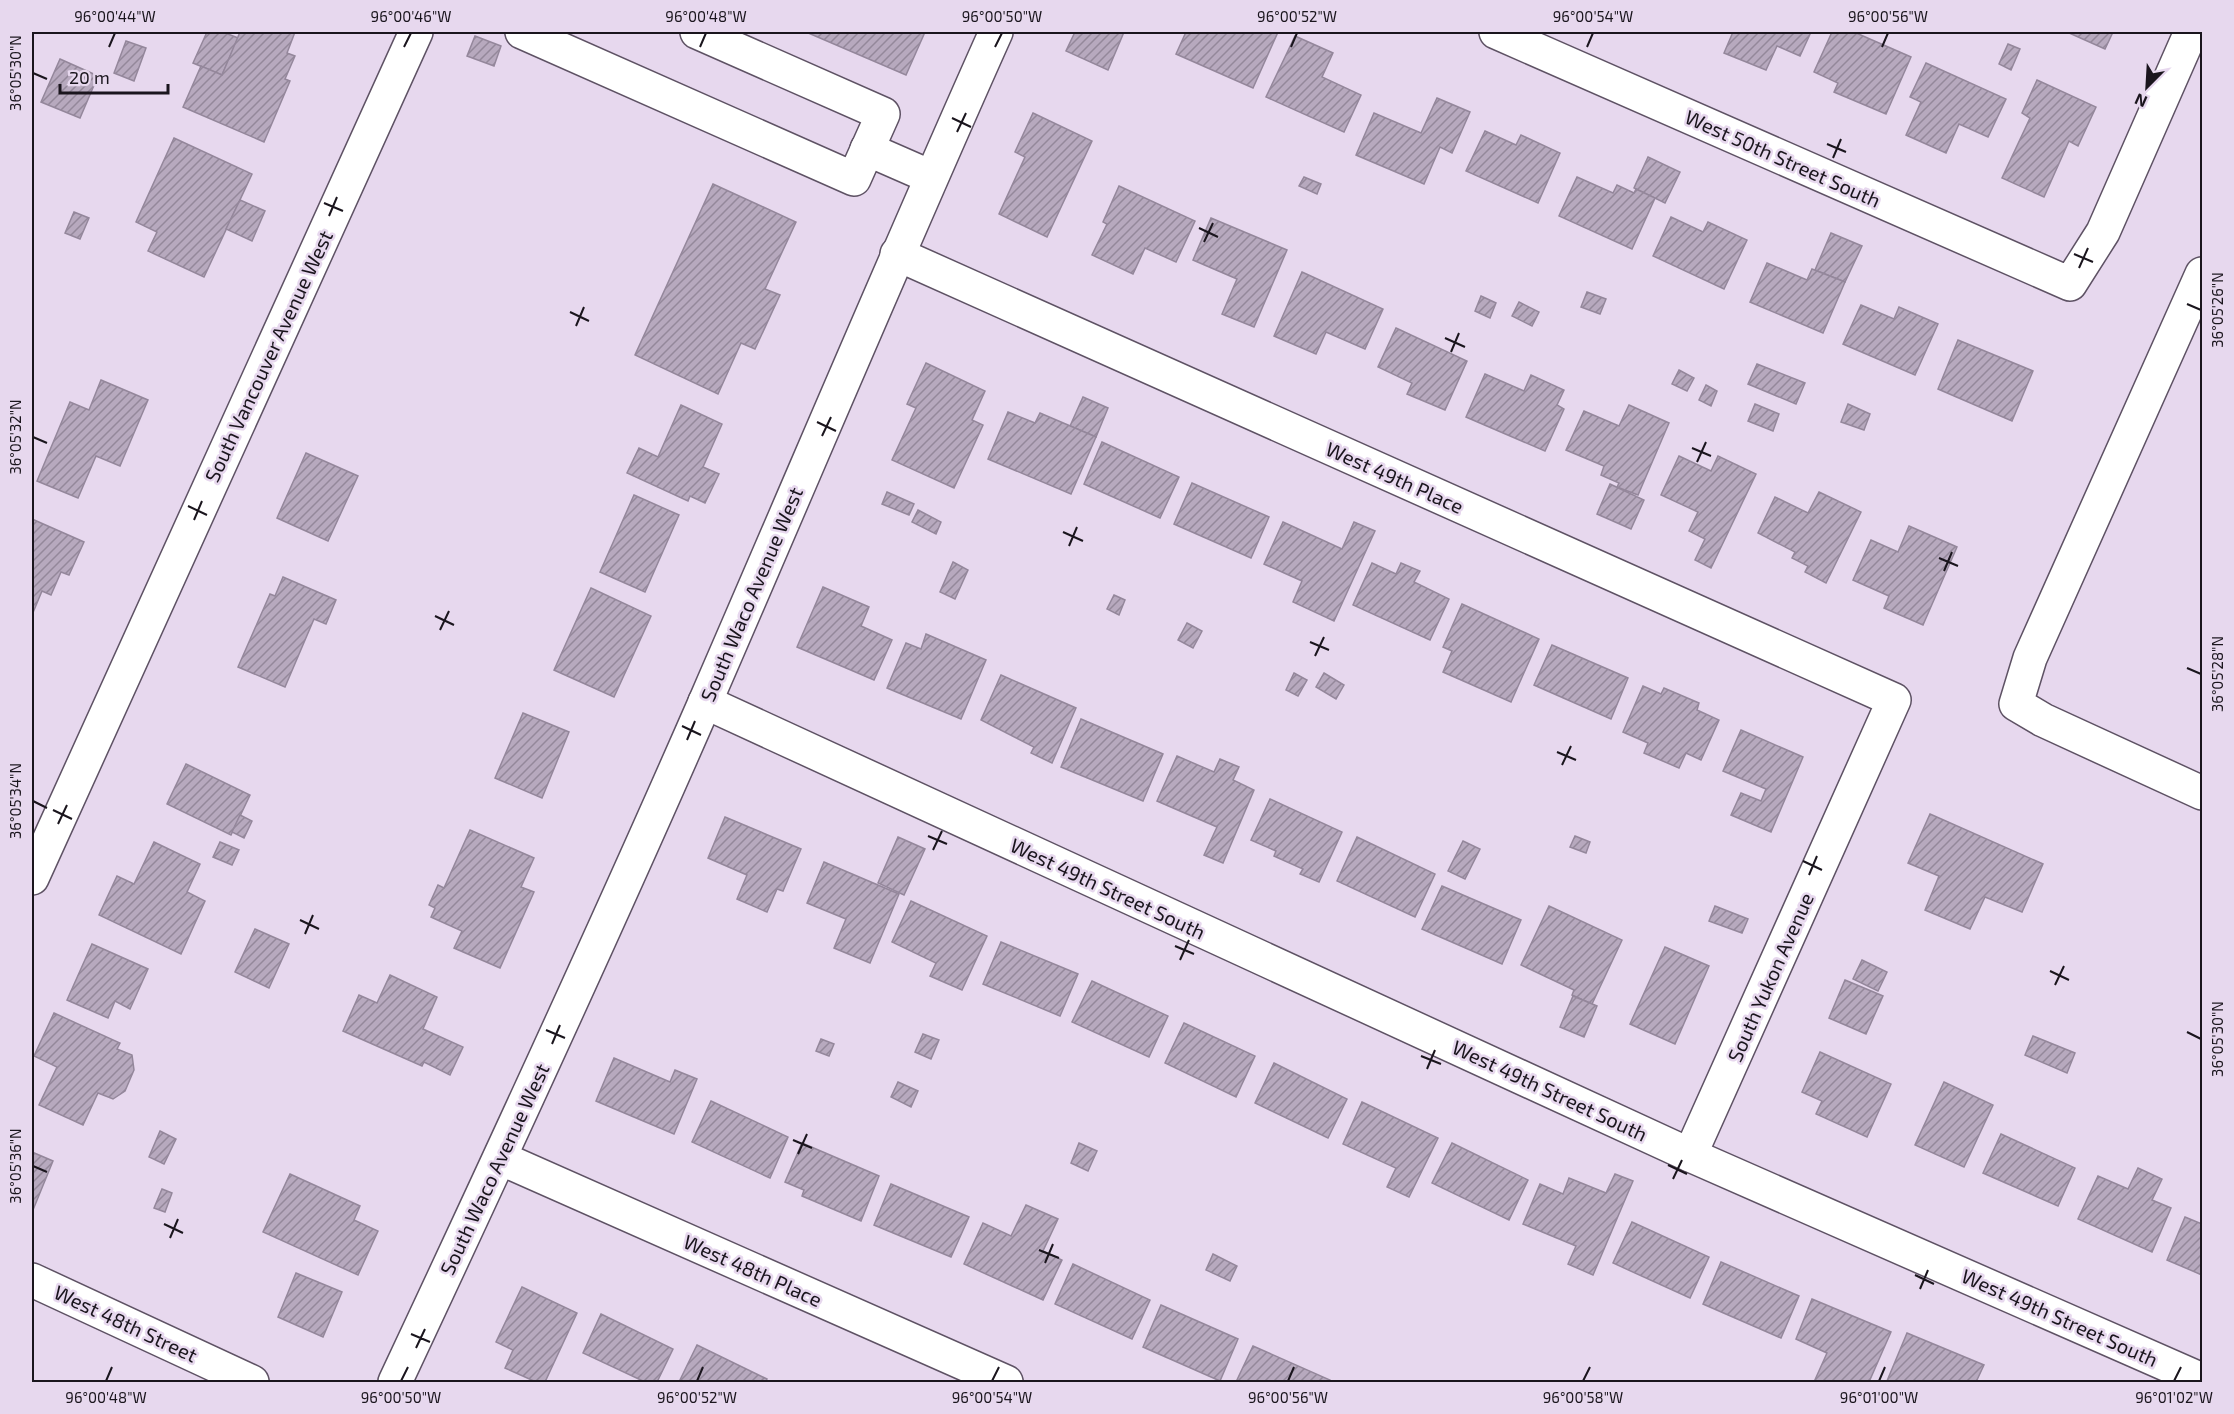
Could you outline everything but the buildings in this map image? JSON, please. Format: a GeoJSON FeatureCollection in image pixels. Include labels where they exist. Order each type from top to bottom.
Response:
{"type":"FeatureCollection","features":[{"type":"Feature","properties":{"kind":"street","name":"South Vancouver Avenue West"},"geometry":{"type":"LineString","coordinates":[[32,878],[417,32]]}},
{"type":"Feature","properties":{"kind":"street"},"geometry":{"type":"LineString","coordinates":[[522,32],[854,179],[882,114],[697,32]]}},
{"type":"Feature","properties":{"kind":"street","name":"South Waco Avenue West"},"geometry":{"type":"LineString","coordinates":[[395,1383],[500,1158],[705,702],[897,254],[996,32]]}},
{"type":"Feature","properties":{"kind":"street","name":"West 50th Street South"},"geometry":{"type":"LineString","coordinates":[[1496,32],[2070,284],[2103,232],[2191,32]]}},
{"type":"Feature","properties":{"kind":"street"},"geometry":{"type":"LineString","coordinates":[[867,149],[931,177]]}},
{"type":"Feature","properties":{"kind":"street","name":"West 49th Place"},"geometry":{"type":"LineString","coordinates":[[897,254],[1894,700]]}},
{"type":"Feature","properties":{"kind":"street"},"geometry":{"type":"LineString","coordinates":[[2202,274],[2030,658],[2016,704],[2043,720],[2202,793]]}},
{"type":"Feature","properties":{"kind":"street","name":"South Yukon Avenue"},"geometry":{"type":"LineString","coordinates":[[1690,1155],[1894,700]]}},
{"type":"Feature","properties":{"kind":"street","name":"West 49th Street South"},"geometry":{"type":"LineString","coordinates":[[705,702],[1690,1155],[2202,1380]]}},
{"type":"Feature","properties":{"kind":"street","name":"West 48th Place"},"geometry":{"type":"LineString","coordinates":[[500,1158],[1006,1383]]}},
{"type":"Feature","properties":{"kind":"street","name":"West 48th Street"},"geometry":{"type":"LineString","coordinates":[[32,1280],[252,1383]]}}]}
